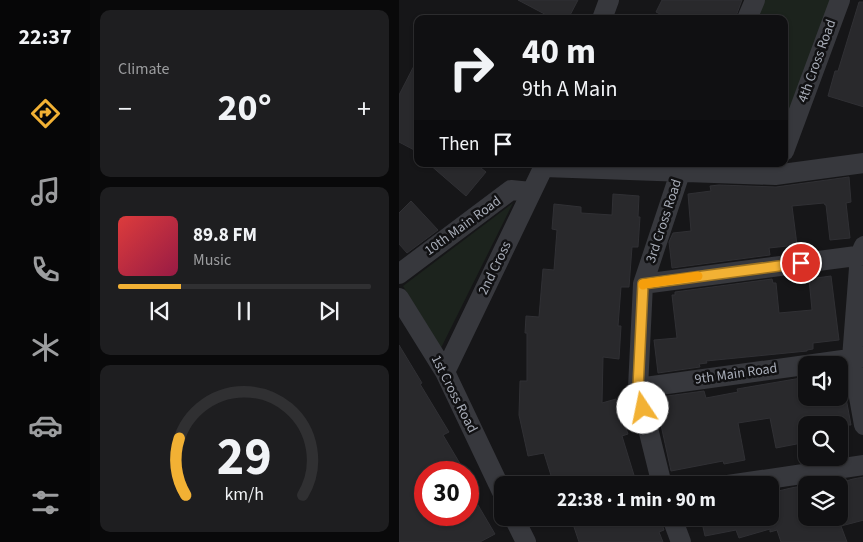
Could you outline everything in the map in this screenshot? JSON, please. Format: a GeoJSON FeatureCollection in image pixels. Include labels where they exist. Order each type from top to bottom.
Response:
{"type":"FeatureCollection","features":[{"type":"Feature","properties":{"kind":"street"},"geometry":{"type":"LineString","coordinates":[[603,15],[609,0]]}},
{"type":"Feature","properties":{"kind":"street"},"geometry":{"type":"LineString","coordinates":[[749,15],[755,0]]}},
{"type":"Feature","properties":{"kind":"street","name":"4th Cross Road"},"geometry":{"type":"LineString","coordinates":[[788,140],[840,0]]}},
{"type":"Feature","properties":{"kind":"street"},"geometry":{"type":"LineString","coordinates":[[635,167],[777,170],[863,163]]}},
{"type":"Feature","properties":{"kind":"street","name":"2nd Cross"},"geometry":{"type":"LineString","coordinates":[[445,372],[543,167]]}},
{"type":"Feature","properties":{"kind":"street","name":"3rd Cross Road"},"geometry":{"type":"LineString","coordinates":[[660,476],[638,388],[643,284],[681,168]]}},
{"type":"Feature","properties":{"kind":"street","name":"10th Main Road"},"geometry":{"type":"LineString","coordinates":[[399,274],[511,190],[531,192]]}},
{"type":"Feature","properties":{"kind":"street"},"geometry":{"type":"LineString","coordinates":[[643,284],[862,252],[858,357],[863,425]]}},
{"type":"Feature","properties":{"kind":"street","name":"1st Cross Road"},"geometry":{"type":"LineString","coordinates":[[399,298],[445,372],[494,476]]}},
{"type":"Feature","properties":{"kind":"street","name":"9th Main Road"},"geometry":{"type":"LineString","coordinates":[[638,388],[858,357]]}},
{"type":"Feature","properties":{"kind":"street"},"geometry":{"type":"LineString","coordinates":[[779,477],[863,465]]}},
{"type":"Feature","properties":{"kind":"street"},"geometry":{"type":"LineString","coordinates":[[518,526],[525,542]]}},
{"type":"Feature","properties":{"kind":"street"},"geometry":{"type":"LineString","coordinates":[[675,526],[681,542]]}},
{"type":"Feature","properties":{"kind":"shaded area"},"geometry":{"type":"Polygon","coordinates":[[[761,0],[833,0],[788,115],[788,15],[755,15],[761,0]]]}},
{"type":"Feature","properties":{"kind":"shaded area"},"geometry":{"type":"Polygon","coordinates":[[[513,203],[441,348],[403,286],[513,203]]]}},
{"type":"Feature","properties":{"kind":"building"},"geometry":{"type":"Polygon","coordinates":[[[518,0],[578,0],[570,15],[546,15],[518,0]]]}},
{"type":"Feature","properties":{"kind":"building"},"geometry":{"type":"Polygon","coordinates":[[[662,0],[742,0],[736,15],[662,15],[656,12],[662,0]]]}},
{"type":"Feature","properties":{"kind":"building"},"geometry":{"type":"Polygon","coordinates":[[[859,2],[864,2],[864,107],[828,96],[835,71],[838,71],[859,2]]]}},
{"type":"Feature","properties":{"kind":"building"},"geometry":{"type":"Polygon","coordinates":[[[414,66],[414,150],[399,142],[399,95],[414,66]]]}},
{"type":"Feature","properties":{"kind":"building"},"geometry":{"type":"Polygon","coordinates":[[[432,167],[480,167],[486,172],[466,196],[432,167]]]}},
{"type":"Feature","properties":{"kind":"building"},"geometry":{"type":"Polygon","coordinates":[[[849,177],[851,202],[846,203],[850,238],[830,240],[826,205],[824,203],[792,206],[797,245],[769,248],[770,255],[672,268],[669,242],[673,233],[691,231],[688,194],[711,191],[710,186],[719,185],[776,187],[849,177]]]}},
{"type":"Feature","properties":{"kind":"building"},"geometry":{"type":"Polygon","coordinates":[[[613,194],[639,196],[638,247],[632,247],[629,287],[621,287],[618,326],[621,326],[619,359],[603,357],[602,403],[616,399],[628,434],[622,436],[634,476],[551,476],[544,453],[528,456],[519,415],[520,381],[527,381],[526,316],[539,317],[543,269],[554,270],[557,230],[552,229],[554,204],[581,207],[581,213],[612,215],[613,194]]]}},
{"type":"Feature","properties":{"kind":"building"},"geometry":{"type":"Polygon","coordinates":[[[411,201],[438,230],[407,253],[399,244],[399,213],[411,201]]]}},
{"type":"Feature","properties":{"kind":"building"},"geometry":{"type":"Polygon","coordinates":[[[831,276],[839,340],[813,343],[813,349],[807,351],[706,361],[707,363],[699,364],[700,367],[658,373],[654,340],[677,338],[672,295],[675,295],[675,292],[772,279],[773,283],[776,283],[779,313],[812,310],[809,279],[831,276]]]}},
{"type":"Feature","properties":{"kind":"building"},"geometry":{"type":"Polygon","coordinates":[[[399,345],[449,432],[443,435],[458,461],[414,461],[414,526],[479,526],[479,507],[495,534],[480,542],[399,542],[399,345]]]}},
{"type":"Feature","properties":{"kind":"building"},"geometry":{"type":"Polygon","coordinates":[[[798,379],[798,406],[847,406],[851,425],[848,425],[848,416],[798,416],[798,444],[776,448],[770,418],[738,423],[745,460],[724,464],[723,461],[671,471],[656,402],[661,401],[660,397],[704,391],[706,398],[738,392],[737,389],[798,379]]]}},
{"type":"Feature","properties":{"kind":"building"},"geometry":{"type":"Polygon","coordinates":[[[864,477],[864,520],[848,524],[848,480],[864,477]]]}},
{"type":"Feature","properties":{"kind":"building"},"geometry":{"type":"Polygon","coordinates":[[[798,487],[798,526],[841,526],[847,542],[781,542],[777,530],[770,532],[770,529],[739,538],[736,530],[705,536],[703,526],[779,526],[779,491],[798,487]]]}},
{"type":"Feature","properties":{"kind":"building"},"geometry":{"type":"Polygon","coordinates":[[[574,526],[663,526],[664,530],[659,532],[663,542],[579,542],[574,526]]]}},
{"type":"Feature","properties":{"kind":"slow traffic"},"geometry":{"type":"LineString","coordinates":[[643,285],[698,276]]}},
{"type":"Feature","properties":{"kind":"route"},"geometry":{"type":"LineString","coordinates":[[643,408],[638,388],[643,284],[801,263]]}}]}
